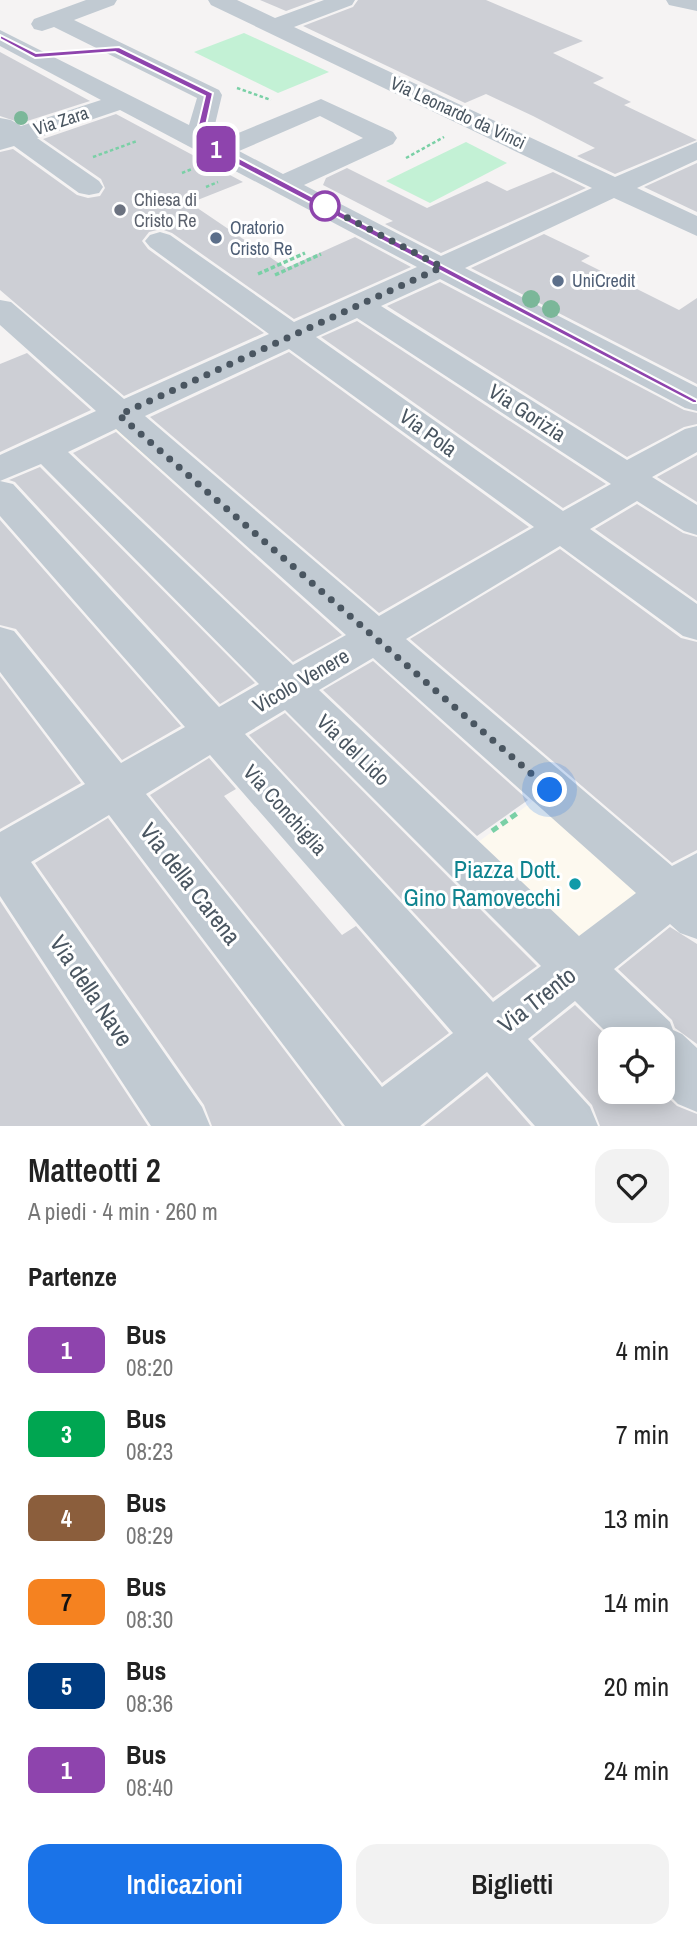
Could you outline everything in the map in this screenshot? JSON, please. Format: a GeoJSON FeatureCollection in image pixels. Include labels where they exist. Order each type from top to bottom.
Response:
{"type":"FeatureCollection","features":[{"type":"Feature","properties":{"kind":"street"},"geometry":{"type":"LineString","coordinates":[[1,38],[106,0]]}},
{"type":"Feature","properties":{"kind":"street","name":"Via Leonardo da Vinci"},"geometry":{"type":"LineString","coordinates":[[219,0],[275,26],[456,125],[614,188],[697,227]]}},
{"type":"Feature","properties":{"kind":"street"},"geometry":{"type":"LineString","coordinates":[[275,26],[344,0]]}},
{"type":"Feature","properties":{"kind":"street"},"geometry":{"type":"LineString","coordinates":[[677,0],[697,4]]}},
{"type":"Feature","properties":{"kind":"street"},"geometry":{"type":"LineString","coordinates":[[55,19],[210,95],[208,145]]}},
{"type":"Feature","properties":{"kind":"street"},"geometry":{"type":"LineString","coordinates":[[1,38],[697,401]]}},
{"type":"Feature","properties":{"kind":"street"},"geometry":{"type":"LineString","coordinates":[[35,55],[117,49]]}},
{"type":"Feature","properties":{"kind":"street","name":"Via Zara"},"geometry":{"type":"LineString","coordinates":[[6,134],[122,101]]}},
{"type":"Feature","properties":{"kind":"street"},"geometry":{"type":"LineString","coordinates":[[456,125],[486,103]]}},
{"type":"Feature","properties":{"kind":"street"},"geometry":{"type":"LineString","coordinates":[[208,145],[321,107],[384,138],[283,184]]}},
{"type":"Feature","properties":{"kind":"street"},"geometry":{"type":"LineString","coordinates":[[6,134],[89,187]]}},
{"type":"Feature","properties":{"kind":"street"},"geometry":{"type":"LineString","coordinates":[[0,469],[697,150]]}},
{"type":"Feature","properties":{"kind":"street","name":"Via Pola"},"geometry":{"type":"LineString","coordinates":[[160,241],[697,625]]}},
{"type":"Feature","properties":{"kind":"street","name":"Via Gorizia"},"geometry":{"type":"LineString","coordinates":[[358,305],[697,522]]}},
{"type":"Feature","properties":{"kind":"street"},"geometry":{"type":"LineString","coordinates":[[0,309],[375,637],[688,895]]}},
{"type":"Feature","properties":{"kind":"street","name":"Vicolo Venere"},"geometry":{"type":"LineString","coordinates":[[0,856],[113,786],[214,731],[562,528],[697,437]]}},
{"type":"Feature","properties":{"kind":"street","name":"Via del Lido"},"geometry":{"type":"LineString","coordinates":[[56,460],[637,1027]]}},
{"type":"Feature","properties":{"kind":"street","name":"Via Conchiglia"},"geometry":{"type":"LineString","coordinates":[[0,493],[571,1126]]}},
{"type":"Feature","properties":{"kind":"street","name":"Via della Carena"},"geometry":{"type":"LineString","coordinates":[[0,642],[378,1125]]}},
{"type":"Feature","properties":{"kind":"street","name":"Via della Nave"},"geometry":{"type":"LineString","coordinates":[[0,856],[183,1126]]}},
{"type":"Feature","properties":{"kind":"street","name":"Via Trento"},"geometry":{"type":"LineString","coordinates":[[378,1125],[577,968],[688,895]]}},
{"type":"Feature","properties":{"kind":"street"},"geometry":{"type":"LineString","coordinates":[[675,1064],[697,1085]]}},
{"type":"Feature","properties":{"kind":"path"},"geometry":{"type":"LineString","coordinates":[[235,87],[259,98],[275,100]]}},
{"type":"Feature","properties":{"kind":"path"},"geometry":{"type":"LineString","coordinates":[[434,134],[456,125]]}},
{"type":"Feature","properties":{"kind":"path"},"geometry":{"type":"LineString","coordinates":[[63,169],[144,138]]}},
{"type":"Feature","properties":{"kind":"path"},"geometry":{"type":"LineString","coordinates":[[227,289],[305,253]]}},
{"type":"Feature","properties":{"kind":"path"},"geometry":{"type":"LineString","coordinates":[[275,275],[321,254]]}},
{"type":"Feature","properties":{"kind":"path"},"geometry":{"type":"LineString","coordinates":[[461,855],[526,807]]}},
{"type":"Feature","properties":{"kind":"shaded area"},"geometry":{"type":"Polygon","coordinates":[[[139,416],[697,896],[658,904],[577,968],[461,855],[537,798],[113,428],[139,416]]]}},
{"type":"Feature","properties":{"kind":"green space"},"geometry":{"type":"Polygon","coordinates":[[[244,33],[329,72],[278,93],[194,52],[244,33]]]}},
{"type":"Feature","properties":{"kind":"green space"},"geometry":{"type":"Polygon","coordinates":[[[466,142],[507,163],[430,203],[386,181],[466,142]]]}},
{"type":"Feature","properties":{"kind":"building"},"geometry":{"type":"Polygon","coordinates":[[[260,0],[316,0],[286,11],[260,0]]]}},
{"type":"Feature","properties":{"kind":"building"},"geometry":{"type":"Polygon","coordinates":[[[358,0],[486,0],[583,41],[553,53],[604,78],[593,83],[631,102],[624,105],[697,140],[615,174],[577,156],[595,148],[533,116],[486,94],[465,103],[303,26],[353,7],[358,0]]]}},
{"type":"Feature","properties":{"kind":"building"},"geometry":{"type":"Polygon","coordinates":[[[0,52],[90,101],[21,123],[0,116],[0,52]]]}},
{"type":"Feature","properties":{"kind":"building"},"geometry":{"type":"Polygon","coordinates":[[[116,114],[243,182],[190,203],[286,268],[355,237],[411,267],[294,319],[172,233],[161,229],[149,232],[142,241],[148,249],[264,333],[124,396],[0,290],[0,152],[13,149],[77,195],[88,198],[100,196],[105,188],[101,179],[43,139],[116,114]]]}},
{"type":"Feature","properties":{"kind":"building"},"geometry":{"type":"Polygon","coordinates":[[[697,163],[697,212],[644,187],[697,163]]]}},
{"type":"Feature","properties":{"kind":"building"},"geometry":{"type":"Polygon","coordinates":[[[347,168],[427,208],[487,181],[507,191],[553,172],[586,188],[441,253],[385,224],[393,221],[323,185],[326,178],[347,168]]]}},
{"type":"Feature","properties":{"kind":"building"},"geometry":{"type":"Polygon","coordinates":[[[544,234],[590,256],[581,261],[679,310],[697,298],[697,384],[471,268],[544,234]]]}},
{"type":"Feature","properties":{"kind":"building"},"geometry":{"type":"Polygon","coordinates":[[[440,282],[684,410],[697,413],[697,424],[684,427],[627,457],[387,306],[440,282]]]}},
{"type":"Feature","properties":{"kind":"building"},"geometry":{"type":"Polygon","coordinates":[[[357,321],[606,484],[563,508],[321,337],[357,321]]]}},
{"type":"Feature","properties":{"kind":"building"},"geometry":{"type":"Polygon","coordinates":[[[289,352],[529,527],[379,613],[150,417],[289,352]]]}},
{"type":"Feature","properties":{"kind":"building"},"geometry":{"type":"Polygon","coordinates":[[[27,353],[91,410],[0,452],[0,364],[27,353]]]}},
{"type":"Feature","properties":{"kind":"building"},"geometry":{"type":"Polygon","coordinates":[[[116,432],[342,635],[293,662],[73,453],[116,432]]]}},
{"type":"Feature","properties":{"kind":"building"},"geometry":{"type":"Polygon","coordinates":[[[697,455],[697,502],[657,477],[697,455]]]}},
{"type":"Feature","properties":{"kind":"building"},"geometry":{"type":"Polygon","coordinates":[[[40,467],[255,683],[220,704],[15,482],[9,480],[40,467]]]}},
{"type":"Feature","properties":{"kind":"building"},"geometry":{"type":"Polygon","coordinates":[[[637,504],[683,533],[697,537],[697,601],[595,529],[637,504]]]}},
{"type":"Feature","properties":{"kind":"building"},"geometry":{"type":"Polygon","coordinates":[[[0,520],[181,726],[122,760],[16,629],[0,625],[0,520]]]}},
{"type":"Feature","properties":{"kind":"building"},"geometry":{"type":"Polygon","coordinates":[[[560,549],[681,638],[697,642],[697,850],[672,863],[410,639],[560,549]]]}},
{"type":"Feature","properties":{"kind":"building"},"geometry":{"type":"Polygon","coordinates":[[[373,661],[528,800],[477,836],[323,690],[373,661]]]}},
{"type":"Feature","properties":{"kind":"building"},"geometry":{"type":"Polygon","coordinates":[[[0,676],[81,783],[0,829],[0,676]]]}},
{"type":"Feature","properties":{"kind":"building"},"geometry":{"type":"Polygon","coordinates":[[[285,713],[537,966],[493,998],[249,735],[285,713]]]}},
{"type":"Feature","properties":{"kind":"building"},"geometry":{"type":"Polygon","coordinates":[[[209,758],[236,789],[224,796],[342,935],[356,926],[449,1033],[382,1083],[150,795],[209,758]]]}},
{"type":"Feature","properties":{"kind":"building"},"geometry":{"type":"Polygon","coordinates":[[[108,818],[342,1126],[212,1126],[204,1105],[35,863],[108,818]]]}},
{"type":"Feature","properties":{"kind":"building"},"geometry":{"type":"Polygon","coordinates":[[[0,901],[148,1126],[0,1126],[0,901]]]}},
{"type":"Feature","properties":{"kind":"building"},"geometry":{"type":"Polygon","coordinates":[[[670,927],[697,944],[697,1044],[675,1028],[672,1020],[618,969],[670,927]]]}},
{"type":"Feature","properties":{"kind":"building"},"geometry":{"type":"Polygon","coordinates":[[[575,1005],[598,1027],[598,1104],[675,1104],[697,1114],[697,1126],[600,1126],[592,1105],[532,1039],[575,1005]]]}},
{"type":"Feature","properties":{"kind":"building"},"geometry":{"type":"Polygon","coordinates":[[[487,1076],[531,1126],[424,1126],[487,1076]]]}},
{"type":"Feature","properties":{"kind":"bus line","name":"1"},"geometry":{"type":"LineString","coordinates":[[0,37],[35,55],[117,49],[210,95],[198,140],[697,400]]}},
{"type":"Feature","properties":{"kind":"place","name":"Chiesa di Cristo Re"},"geometry":{"type":"Point","coordinates":[120,210]}},
{"type":"Feature","properties":{"kind":"place","name":"Oratorio Cristo Re"},"geometry":{"type":"Point","coordinates":[216,238]}},
{"type":"Feature","properties":{"kind":"place","name":"UniCredit"},"geometry":{"type":"Point","coordinates":[558,281]}},
{"type":"Feature","properties":{"kind":"place","name":"Piazza Dott. Gino Ramovecchi"},"geometry":{"type":"Point","coordinates":[575,884]}},
{"type":"Feature","properties":{"kind":"route"},"geometry":{"type":"LineString","coordinates":[[325,206],[442,267],[119,415],[550,790]]}}]}
